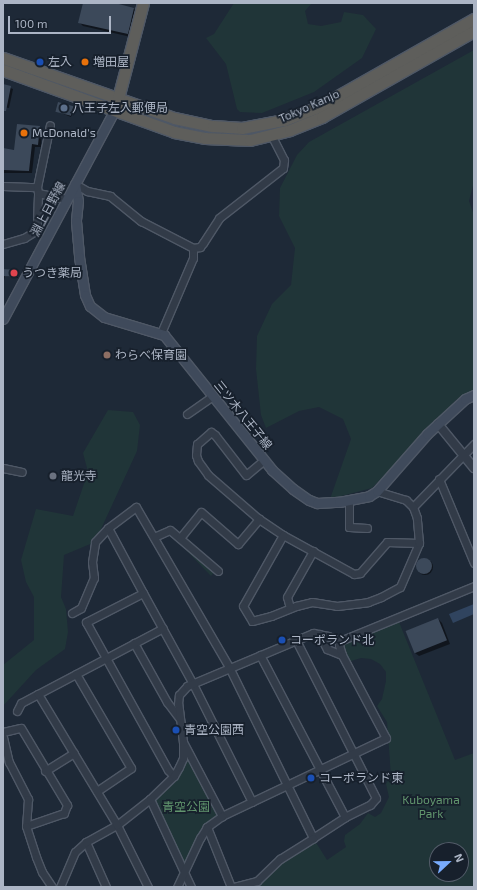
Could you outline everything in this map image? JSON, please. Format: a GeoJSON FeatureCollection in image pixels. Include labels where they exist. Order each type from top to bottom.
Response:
{"type":"FeatureCollection","features":[{"type":"Feature","properties":{"kind":"highway"},"geometry":{"type":"LineString","coordinates":[[114,111],[119,100],[143,3]]}},
{"type":"Feature","properties":{"kind":"highway","name":"Tokyo Kanjo"},"geometry":{"type":"LineString","coordinates":[[3,58],[119,100],[174,118],[213,126],[242,128],[296,117],[333,99],[474,18]]}},
{"type":"Feature","properties":{"kind":"highway","name":"Tokyo Kanjo"},"geometry":{"type":"LineString","coordinates":[[3,70],[162,128],[198,137],[250,140],[298,127],[331,112],[474,30]]}},
{"type":"Feature","properties":{"kind":"main road","name":"淵上日野線"},"geometry":{"type":"LineString","coordinates":[[3,319],[114,111]]}},
{"type":"Feature","properties":{"kind":"main road"},"geometry":{"type":"LineString","coordinates":[[76,184],[78,201],[77,237],[83,288],[87,302],[95,312],[104,317],[161,333]]}},
{"type":"Feature","properties":{"kind":"main road","name":"三ツ木八王子線"},"geometry":{"type":"LineString","coordinates":[[161,333],[264,460],[284,481],[309,500],[325,503],[349,500],[368,496],[378,491],[438,424],[465,399],[474,395]]}},
{"type":"Feature","properties":{"kind":"street"},"geometry":{"type":"LineString","coordinates":[[3,244],[24,238],[34,232],[37,223],[38,190],[50,125]]}},
{"type":"Feature","properties":{"kind":"street"},"geometry":{"type":"LineString","coordinates":[[76,184],[87,191],[110,196],[141,221],[193,248],[200,247],[219,218],[283,168],[284,160],[271,135]]}},
{"type":"Feature","properties":{"kind":"street"},"geometry":{"type":"LineString","coordinates":[[3,186],[38,190],[67,199]]}},
{"type":"Feature","properties":{"kind":"street"},"geometry":{"type":"LineString","coordinates":[[161,333],[192,258],[193,248]]}},
{"type":"Feature","properties":{"kind":"street"},"geometry":{"type":"LineString","coordinates":[[187,414],[213,396]]}},
{"type":"Feature","properties":{"kind":"street"},"geometry":{"type":"LineString","coordinates":[[438,424],[474,468]]}},
{"type":"Feature","properties":{"kind":"street"},"geometry":{"type":"LineString","coordinates":[[264,460],[246,475],[211,432],[197,444],[196,455],[198,461],[208,475],[259,519],[283,535],[354,574],[360,573],[387,542],[419,543]]}},
{"type":"Feature","properties":{"kind":"street"},"geometry":{"type":"LineString","coordinates":[[413,507],[474,444]]}},
{"type":"Feature","properties":{"kind":"street"},"geometry":{"type":"LineString","coordinates":[[3,468],[22,472]]}},
{"type":"Feature","properties":{"kind":"street"},"geometry":{"type":"LineString","coordinates":[[440,479],[474,563]]}},
{"type":"Feature","properties":{"kind":"street"},"geometry":{"type":"LineString","coordinates":[[283,535],[243,606],[252,621],[312,602],[337,606],[368,602],[381,597],[400,588],[419,543],[417,518],[413,507],[406,500],[378,491]]}},
{"type":"Feature","properties":{"kind":"street"},"geometry":{"type":"LineString","coordinates":[[349,500],[349,527],[366,528]]}},
{"type":"Feature","properties":{"kind":"street"},"geometry":{"type":"LineString","coordinates":[[72,613],[81,608],[94,578],[92,562],[95,542],[108,528],[136,507],[228,667],[313,838]]}},
{"type":"Feature","properties":{"kind":"street"},"geometry":{"type":"LineString","coordinates":[[180,538],[201,512],[238,544],[259,519]]}},
{"type":"Feature","properties":{"kind":"street"},"geometry":{"type":"LineString","coordinates":[[108,528],[192,682],[252,802]]}},
{"type":"Feature","properties":{"kind":"street"},"geometry":{"type":"LineString","coordinates":[[154,537],[170,530],[218,571]]}},
{"type":"Feature","properties":{"kind":"street"},"geometry":{"type":"LineString","coordinates":[[290,608],[287,597],[313,551]]}},
{"type":"Feature","properties":{"kind":"street"},"geometry":{"type":"LineString","coordinates":[[60,887],[75,852],[86,842],[117,825],[150,799],[174,776],[183,758],[183,742],[179,718],[179,695],[192,682],[313,633],[340,641],[474,586]]}},
{"type":"Feature","properties":{"kind":"street"},"geometry":{"type":"LineString","coordinates":[[143,593],[86,622],[168,770],[174,776]]}},
{"type":"Feature","properties":{"kind":"street"},"geometry":{"type":"LineString","coordinates":[[17,711],[21,703],[162,628]]}},
{"type":"Feature","properties":{"kind":"street"},"geometry":{"type":"LineString","coordinates":[[319,634],[327,650],[342,655]]}},
{"type":"Feature","properties":{"kind":"street"},"geometry":{"type":"LineString","coordinates":[[234,887],[257,880],[280,859],[345,817],[370,805],[376,798],[296,640]]}},
{"type":"Feature","properties":{"kind":"street"},"geometry":{"type":"LineString","coordinates":[[177,887],[200,838],[207,827],[222,816],[386,738],[342,655],[339,645],[340,641]]}},
{"type":"Feature","properties":{"kind":"street"},"geometry":{"type":"LineString","coordinates":[[134,643],[167,702],[179,718]]}},
{"type":"Feature","properties":{"kind":"street"},"geometry":{"type":"LineString","coordinates":[[260,654],[345,817]]}},
{"type":"Feature","properties":{"kind":"street"},"geometry":{"type":"LineString","coordinates":[[76,674],[131,768],[97,791]]}},
{"type":"Feature","properties":{"kind":"street"},"geometry":{"type":"LineString","coordinates":[[38,694],[117,825],[148,887]]}},
{"type":"Feature","properties":{"kind":"street"},"geometry":{"type":"LineString","coordinates":[[3,732],[21,728],[45,771],[67,805],[64,813],[26,826]]}},
{"type":"Feature","properties":{"kind":"street"},"geometry":{"type":"LineString","coordinates":[[3,738],[9,762],[28,799],[26,826],[42,872],[52,887]]}},
{"type":"Feature","properties":{"kind":"street"},"geometry":{"type":"LineString","coordinates":[[183,742],[222,816]]}},
{"type":"Feature","properties":{"kind":"street"},"geometry":{"type":"LineString","coordinates":[[45,771],[74,753]]}},
{"type":"Feature","properties":{"kind":"street"},"geometry":{"type":"LineString","coordinates":[[150,799],[191,887]]}},
{"type":"Feature","properties":{"kind":"street"},"geometry":{"type":"LineString","coordinates":[[207,827],[231,887]]}},
{"type":"Feature","properties":{"kind":"street"},"geometry":{"type":"LineString","coordinates":[[86,842],[106,887]]}},
{"type":"Feature","properties":{"kind":"green space"},"geometry":{"type":"Polygon","coordinates":[[[234,3],[312,3],[305,11],[308,24],[321,26],[341,22],[344,12],[363,15],[376,29],[362,58],[314,92],[262,113],[240,112],[237,109],[226,64],[206,38],[214,34],[234,3]]]}},
{"type":"Feature","properties":{"kind":"green space"},"geometry":{"type":"Polygon","coordinates":[[[474,50],[474,182],[469,201],[474,215],[474,393],[457,399],[372,488],[330,499],[351,439],[343,419],[319,407],[299,411],[266,428],[261,415],[256,369],[257,336],[272,304],[291,285],[295,248],[279,216],[280,188],[297,155],[309,142],[474,50]]]}},
{"type":"Feature","properties":{"kind":"green space"},"geometry":{"type":"Polygon","coordinates":[[[108,410],[133,412],[140,425],[137,451],[95,542],[64,555],[61,597],[66,609],[68,632],[65,649],[36,670],[3,706],[3,665],[34,640],[34,597],[26,582],[21,560],[36,509],[73,516],[88,472],[83,453],[108,410]]]}},
{"type":"Feature","properties":{"kind":"green space"},"geometry":{"type":"Polygon","coordinates":[[[188,545],[217,569],[211,576],[185,549],[188,545]]]}},
{"type":"Feature","properties":{"kind":"green space","name":"Kuboyama Park"},"geometry":{"type":"Polygon","coordinates":[[[399,622],[455,760],[474,753],[474,887],[248,887],[258,884],[283,861],[315,841],[327,860],[346,847],[344,841],[345,835],[360,824],[368,813],[375,817],[381,813],[389,797],[386,784],[391,776],[387,722],[377,706],[382,699],[386,681],[386,672],[380,664],[371,659],[361,658],[348,662],[342,645],[343,643],[399,622]]]}},
{"type":"Feature","properties":{"kind":"green space","name":"青空公園"},"geometry":{"type":"Polygon","coordinates":[[[183,742],[222,816],[207,827],[184,871],[150,799],[179,767],[183,742]]]}},
{"type":"Feature","properties":{"kind":"water"},"geometry":{"type":"Polygon","coordinates":[[[474,604],[474,614],[453,623],[449,614],[474,604]]]}},
{"type":"Feature","properties":{"kind":"building"},"geometry":{"type":"Polygon","coordinates":[[[83,3],[115,3],[134,8],[128,34],[78,23],[83,3]]]}},
{"type":"Feature","properties":{"kind":"building"},"geometry":{"type":"Polygon","coordinates":[[[3,84],[11,86],[6,111],[3,111],[3,84]]]}},
{"type":"Feature","properties":{"kind":"building"},"geometry":{"type":"Polygon","coordinates":[[[58,102],[73,106],[71,116],[55,112],[58,102]]]}},
{"type":"Feature","properties":{"kind":"building"},"geometry":{"type":"Polygon","coordinates":[[[17,124],[40,126],[38,145],[32,144],[29,171],[3,170],[3,148],[14,150],[17,124]]]}},
{"type":"Feature","properties":{"kind":"building"},"geometry":{"type":"Polygon","coordinates":[[[3,269],[18,270],[17,277],[3,276],[3,269]]]}},
{"type":"Feature","properties":{"kind":"building"},"geometry":{"type":"Polygon","coordinates":[[[424,558],[430,560],[432,566],[430,572],[424,574],[418,572],[416,566],[418,560],[424,558]]]}},
{"type":"Feature","properties":{"kind":"building"},"geometry":{"type":"Polygon","coordinates":[[[438,618],[447,640],[415,653],[406,631],[438,618]]]}},
{"type":"Feature","properties":{"kind":"place","name":"左入"},"geometry":{"type":"Point","coordinates":[40,62]}},
{"type":"Feature","properties":{"kind":"place","name":"増田屋"},"geometry":{"type":"Point","coordinates":[85,62]}},
{"type":"Feature","properties":{"kind":"place","name":"八王子左入郵便局"},"geometry":{"type":"Point","coordinates":[64,108]}},
{"type":"Feature","properties":{"kind":"place","name":"McDonald's"},"geometry":{"type":"Point","coordinates":[24,133]}},
{"type":"Feature","properties":{"kind":"place","name":"うつき薬局"},"geometry":{"type":"Point","coordinates":[14,273]}},
{"type":"Feature","properties":{"kind":"place","name":"わらべ保育園"},"geometry":{"type":"Point","coordinates":[107,355]}},
{"type":"Feature","properties":{"kind":"place","name":"龍光寺"},"geometry":{"type":"Point","coordinates":[53,476]}},
{"type":"Feature","properties":{"kind":"place","name":"コーポランド北"},"geometry":{"type":"Point","coordinates":[282,640]}},
{"type":"Feature","properties":{"kind":"place","name":"青空公園西"},"geometry":{"type":"Point","coordinates":[176,730]}},
{"type":"Feature","properties":{"kind":"place","name":"コーポランド東"},"geometry":{"type":"Point","coordinates":[311,778]}}]}
